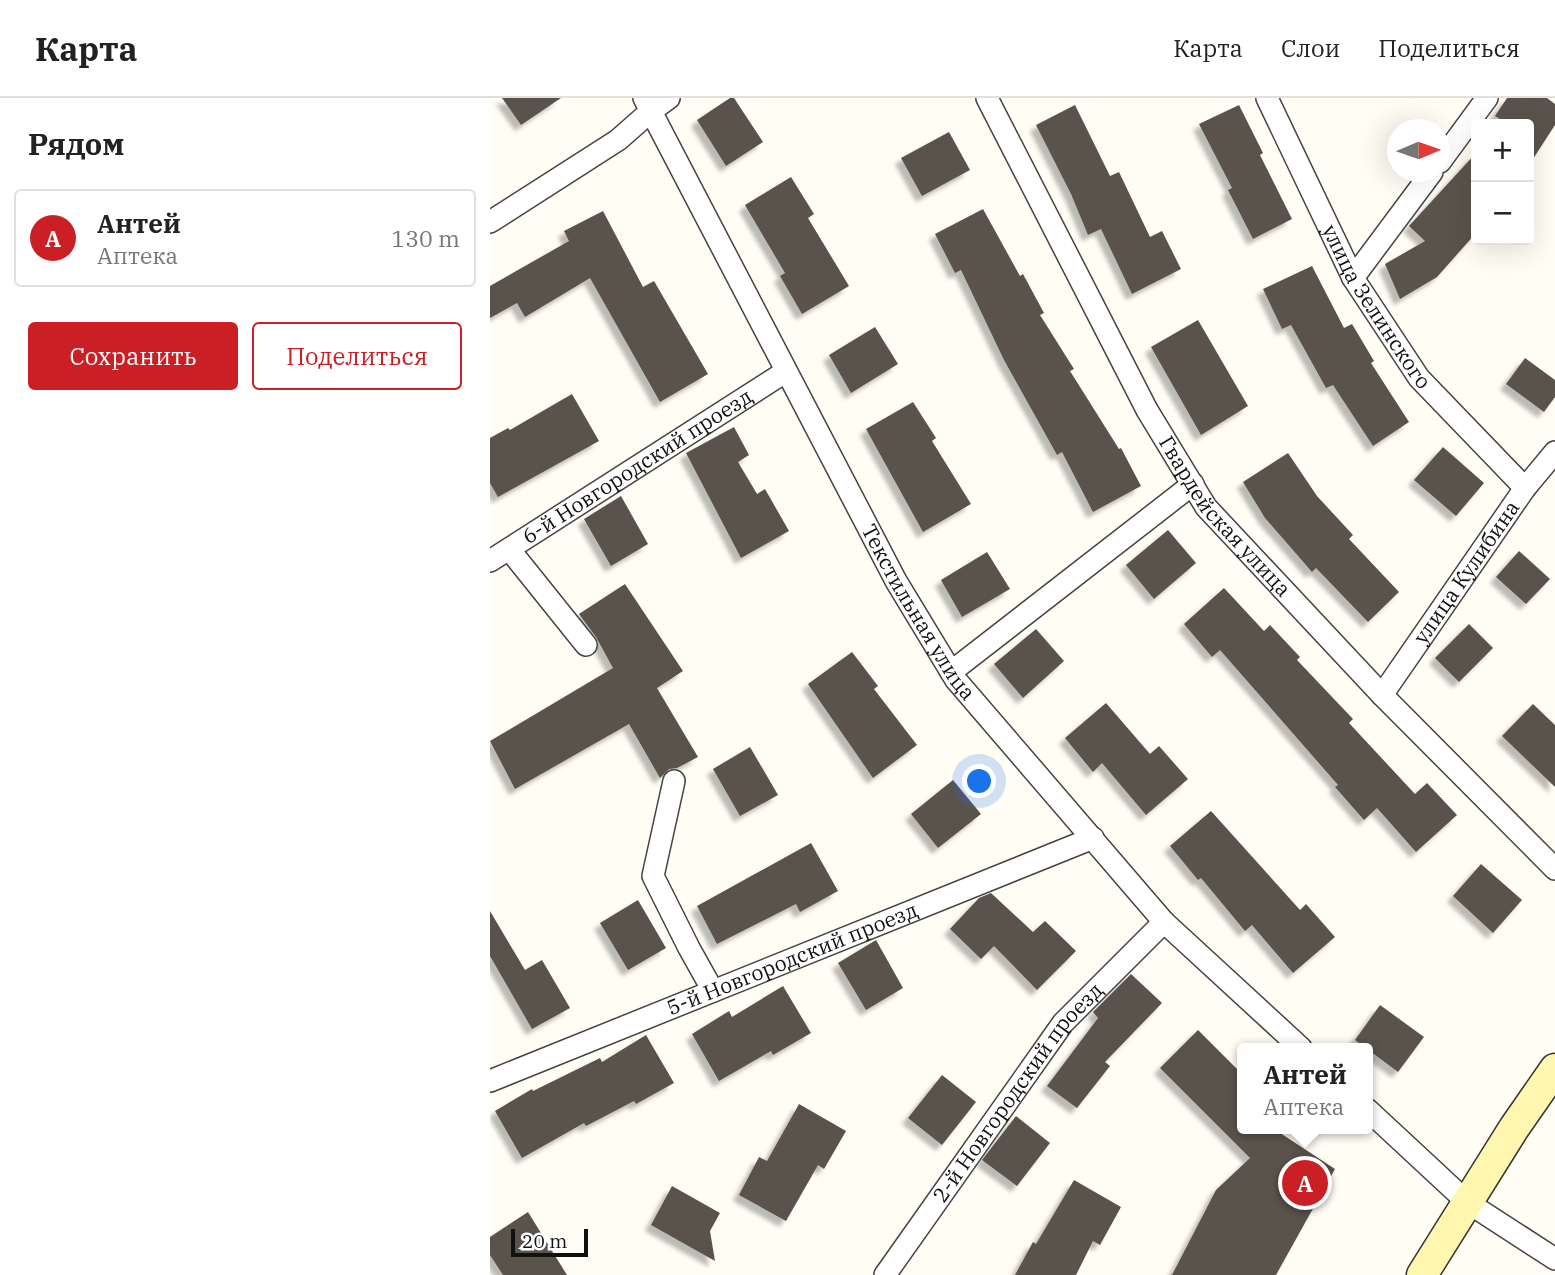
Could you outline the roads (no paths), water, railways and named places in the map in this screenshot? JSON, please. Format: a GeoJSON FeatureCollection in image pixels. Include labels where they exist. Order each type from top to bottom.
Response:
{"type":"FeatureCollection","features":[{"type":"Feature","properties":{"kind":"main road"},"geometry":{"type":"LineString","coordinates":[[1422,1275],[1555,1069]]}},
{"type":"Feature","properties":{"kind":"street"},"geometry":{"type":"LineString","coordinates":[[490,222],[618,140],[647,104],[669,98]]}},
{"type":"Feature","properties":{"kind":"street","name":"Гвардейская улица"},"geometry":{"type":"LineString","coordinates":[[987,98],[1147,410],[1206,507],[1382,695],[1555,869]]}},
{"type":"Feature","properties":{"kind":"street","name":"улица Зелинского"},"geometry":{"type":"LineString","coordinates":[[1266,98],[1353,278],[1419,377],[1525,488]]}},
{"type":"Feature","properties":{"kind":"street"},"geometry":{"type":"LineString","coordinates":[[1450,148],[1487,98]]}},
{"type":"Feature","properties":{"kind":"street","name":"Текстильная улица"},"geometry":{"type":"LineString","coordinates":[[647,104],[896,581],[951,672],[1164,922],[1296,1043]]}},
{"type":"Feature","properties":{"kind":"street"},"geometry":{"type":"LineString","coordinates":[[1353,278],[1425,182]]}},
{"type":"Feature","properties":{"kind":"street","name":"6-й Новгородский проезд"},"geometry":{"type":"LineString","coordinates":[[490,561],[785,372]]}},
{"type":"Feature","properties":{"kind":"street","name":"улица Кулибина"},"geometry":{"type":"LineString","coordinates":[[1382,695],[1525,488],[1555,452]]}},
{"type":"Feature","properties":{"kind":"street"},"geometry":{"type":"LineString","coordinates":[[951,672],[1193,484]]}},
{"type":"Feature","properties":{"kind":"street"},"geometry":{"type":"LineString","coordinates":[[509,549],[586,645]]}},
{"type":"Feature","properties":{"kind":"street"},"geometry":{"type":"LineString","coordinates":[[674,781],[653,876],[713,991]]}},
{"type":"Feature","properties":{"kind":"street","name":"5-й Новгородский проезд"},"geometry":{"type":"LineString","coordinates":[[490,1081],[1093,838]]}},
{"type":"Feature","properties":{"kind":"street","name":"2-й Новгородский проезд"},"geometry":{"type":"LineString","coordinates":[[885,1275],[1063,1023],[1164,922]]}},
{"type":"Feature","properties":{"kind":"street"},"geometry":{"type":"LineString","coordinates":[[1373,1115],[1467,1202],[1555,1259]]}},
{"type":"Feature","properties":{"kind":"place","name":"Антей"},"geometry":{"type":"Point","coordinates":[1305,1183]}}]}
